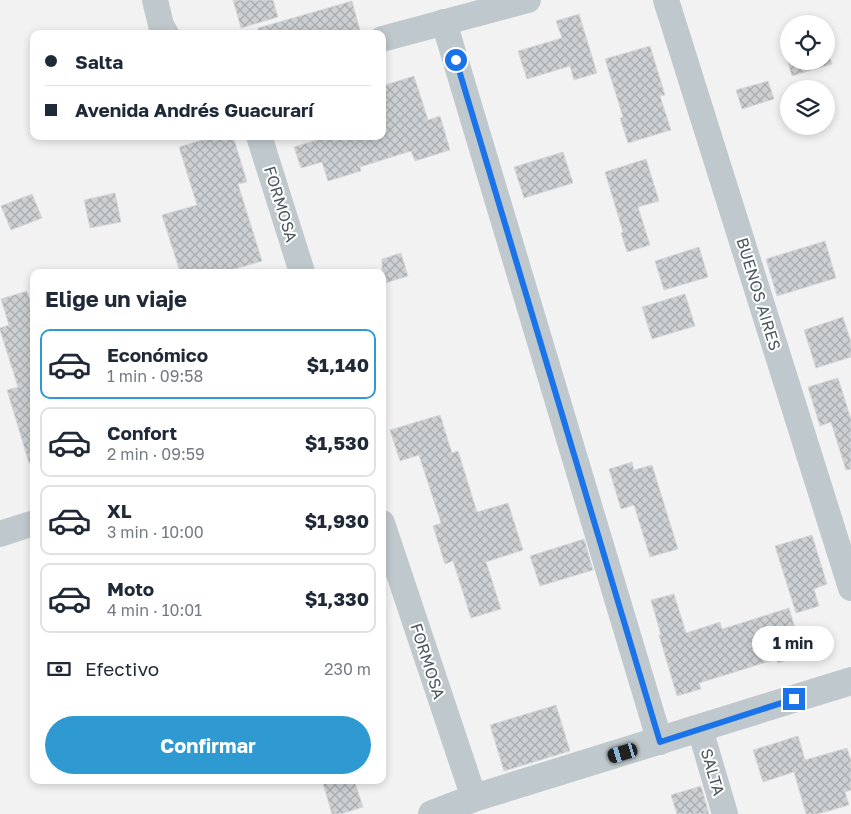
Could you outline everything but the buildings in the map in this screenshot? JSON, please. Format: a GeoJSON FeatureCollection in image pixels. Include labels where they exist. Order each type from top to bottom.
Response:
{"type":"FeatureCollection","features":[{"type":"Feature","properties":{"kind":"street"},"geometry":{"type":"LineString","coordinates":[[155,0],[164,30]]}},
{"type":"Feature","properties":{"kind":"street"},"geometry":{"type":"LineString","coordinates":[[386,37],[528,0]]}},
{"type":"Feature","properties":{"kind":"street","name":"BUENOS AIRES"},"geometry":{"type":"LineString","coordinates":[[666,0],[851,588]]}},
{"type":"Feature","properties":{"kind":"street"},"geometry":{"type":"LineString","coordinates":[[444,22],[660,742]]}},
{"type":"Feature","properties":{"kind":"street","name":"FORMOSA"},"geometry":{"type":"LineString","coordinates":[[260,140],[301,269]]}},
{"type":"Feature","properties":{"kind":"street"},"geometry":{"type":"LineString","coordinates":[[0,534],[30,524]]}},
{"type":"Feature","properties":{"kind":"street","name":"FORMOSA"},"geometry":{"type":"LineString","coordinates":[[386,535],[474,798]]}},
{"type":"Feature","properties":{"kind":"street"},"geometry":{"type":"LineString","coordinates":[[438,813],[474,798],[660,742],[851,681]]}},
{"type":"Feature","properties":{"kind":"street","name":"SALTA"},"geometry":{"type":"LineString","coordinates":[[700,729],[725,814]]}},
{"type":"Feature","properties":{"kind":"route"},"geometry":{"type":"LineString","coordinates":[[456,60],[660,742],[794,699]]}}]}
